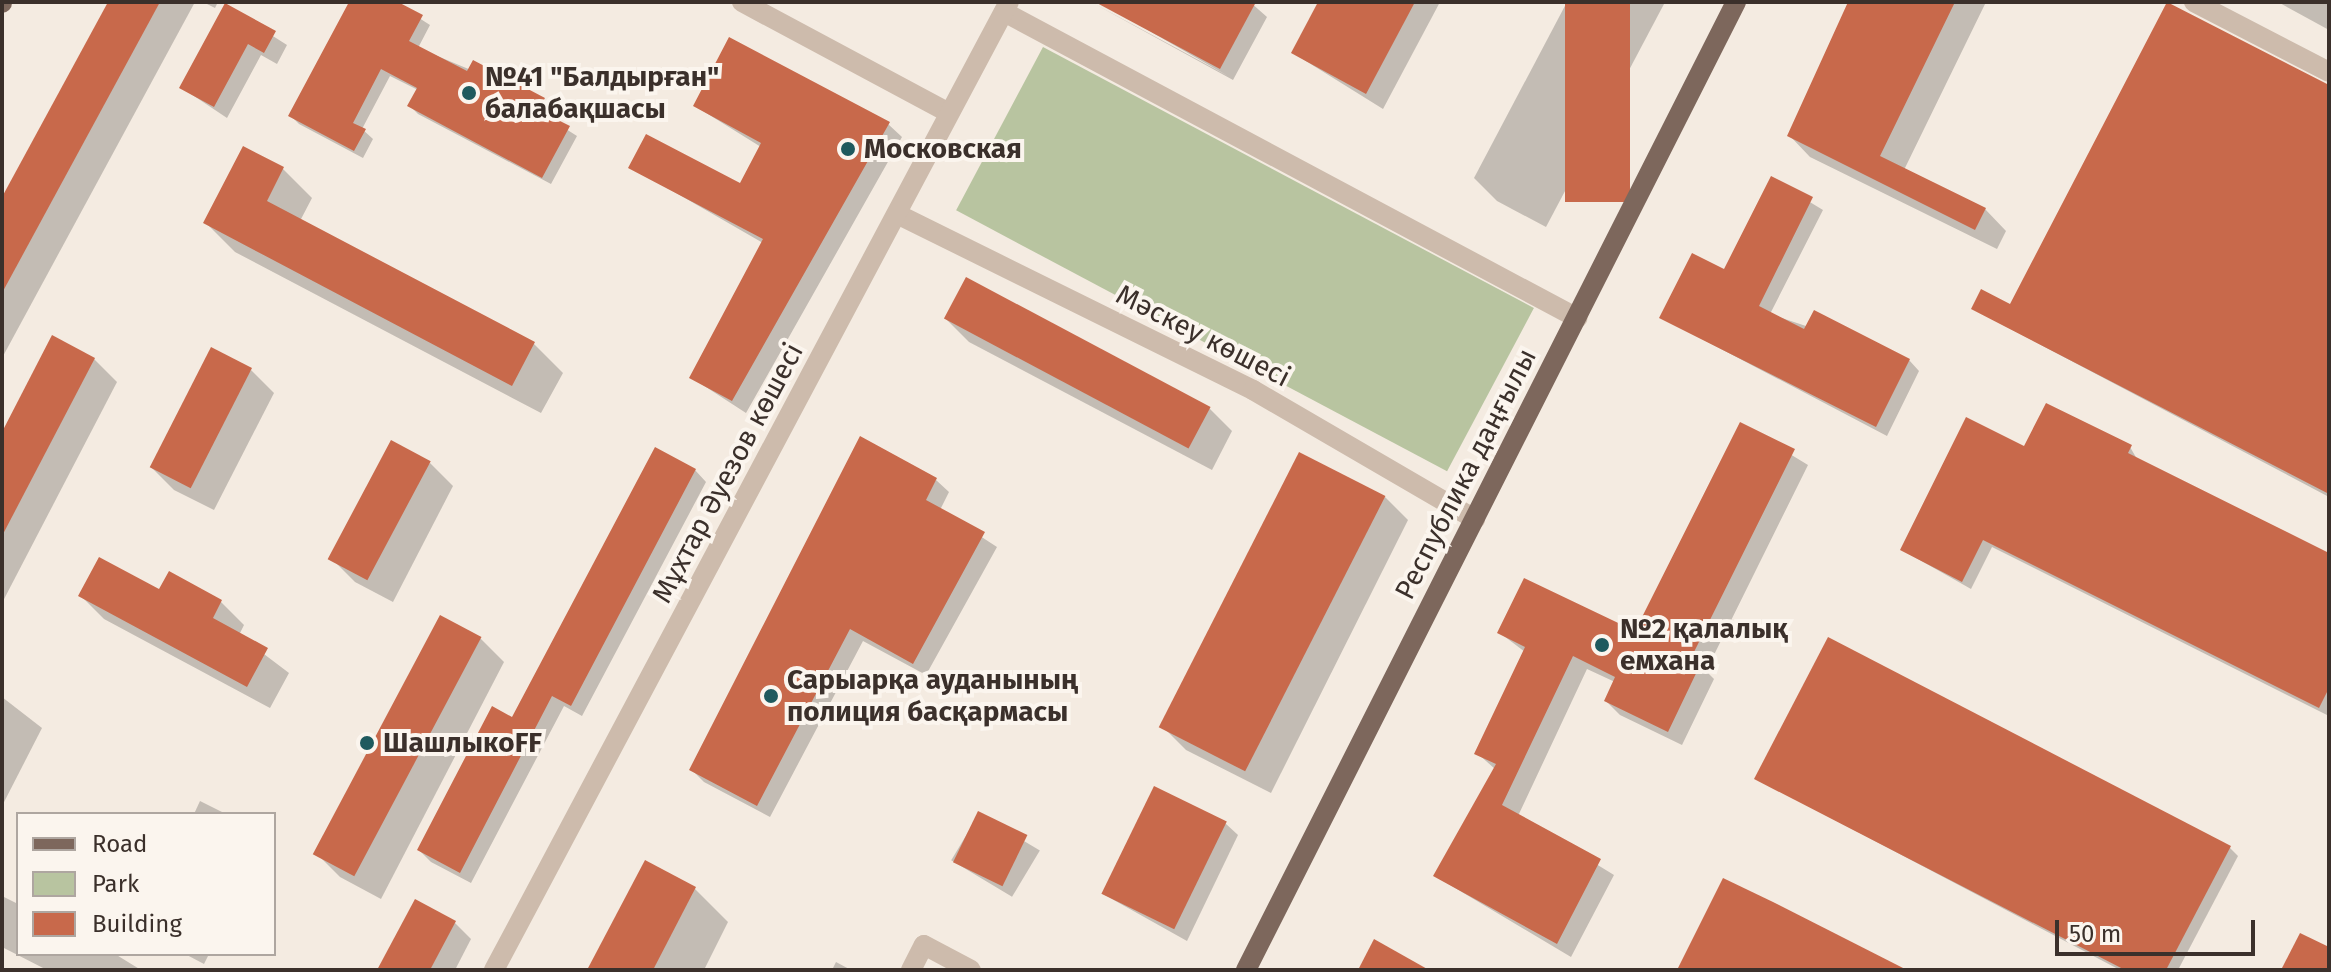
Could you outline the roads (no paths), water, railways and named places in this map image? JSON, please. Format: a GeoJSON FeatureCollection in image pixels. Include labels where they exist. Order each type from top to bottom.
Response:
{"type":"FeatureCollection","features":[{"type":"Feature","properties":{"kind":"main road","name":"Республика даңғылы"},"geometry":{"type":"LineString","coordinates":[[1246,970],[1736,2]]}},
{"type":"Feature","properties":{"kind":"street"},"geometry":{"type":"LineString","coordinates":[[742,2],[949,113]]}},
{"type":"Feature","properties":{"kind":"street"},"geometry":{"type":"LineString","coordinates":[[2194,2],[2329,72]]}},
{"type":"Feature","properties":{"kind":"street"},"geometry":{"type":"LineString","coordinates":[[1006,7],[1577,318]]}},
{"type":"Feature","properties":{"kind":"street","name":"Мұхтар Әуезов көшесі"},"geometry":{"type":"LineString","coordinates":[[494,970],[899,215],[1006,7]]}},
{"type":"Feature","properties":{"kind":"street","name":"Мәскеу көшесі"},"geometry":{"type":"LineString","coordinates":[[899,215],[1253,390],[1475,519]]}},
{"type":"Feature","properties":{"kind":"street"},"geometry":{"type":"LineString","coordinates":[[911,970],[924,945],[971,970]]}},
{"type":"Feature","properties":{"kind":"place","name":"№41 \"Балдырған\" балабақшасы"},"geometry":{"type":"Point","coordinates":[469,93]}},
{"type":"Feature","properties":{"kind":"place","name":"Московская"},"geometry":{"type":"Point","coordinates":[848,149]}},
{"type":"Feature","properties":{"kind":"place","name":"№2 қалалық емхана"},"geometry":{"type":"Point","coordinates":[1602,645]}},
{"type":"Feature","properties":{"kind":"place","name":"Сарыарқа ауданының полиция басқармасы"},"geometry":{"type":"Point","coordinates":[771,696]}},
{"type":"Feature","properties":{"kind":"place","name":"ШашлыкoFF"},"geometry":{"type":"Point","coordinates":[367,743]}}]}
